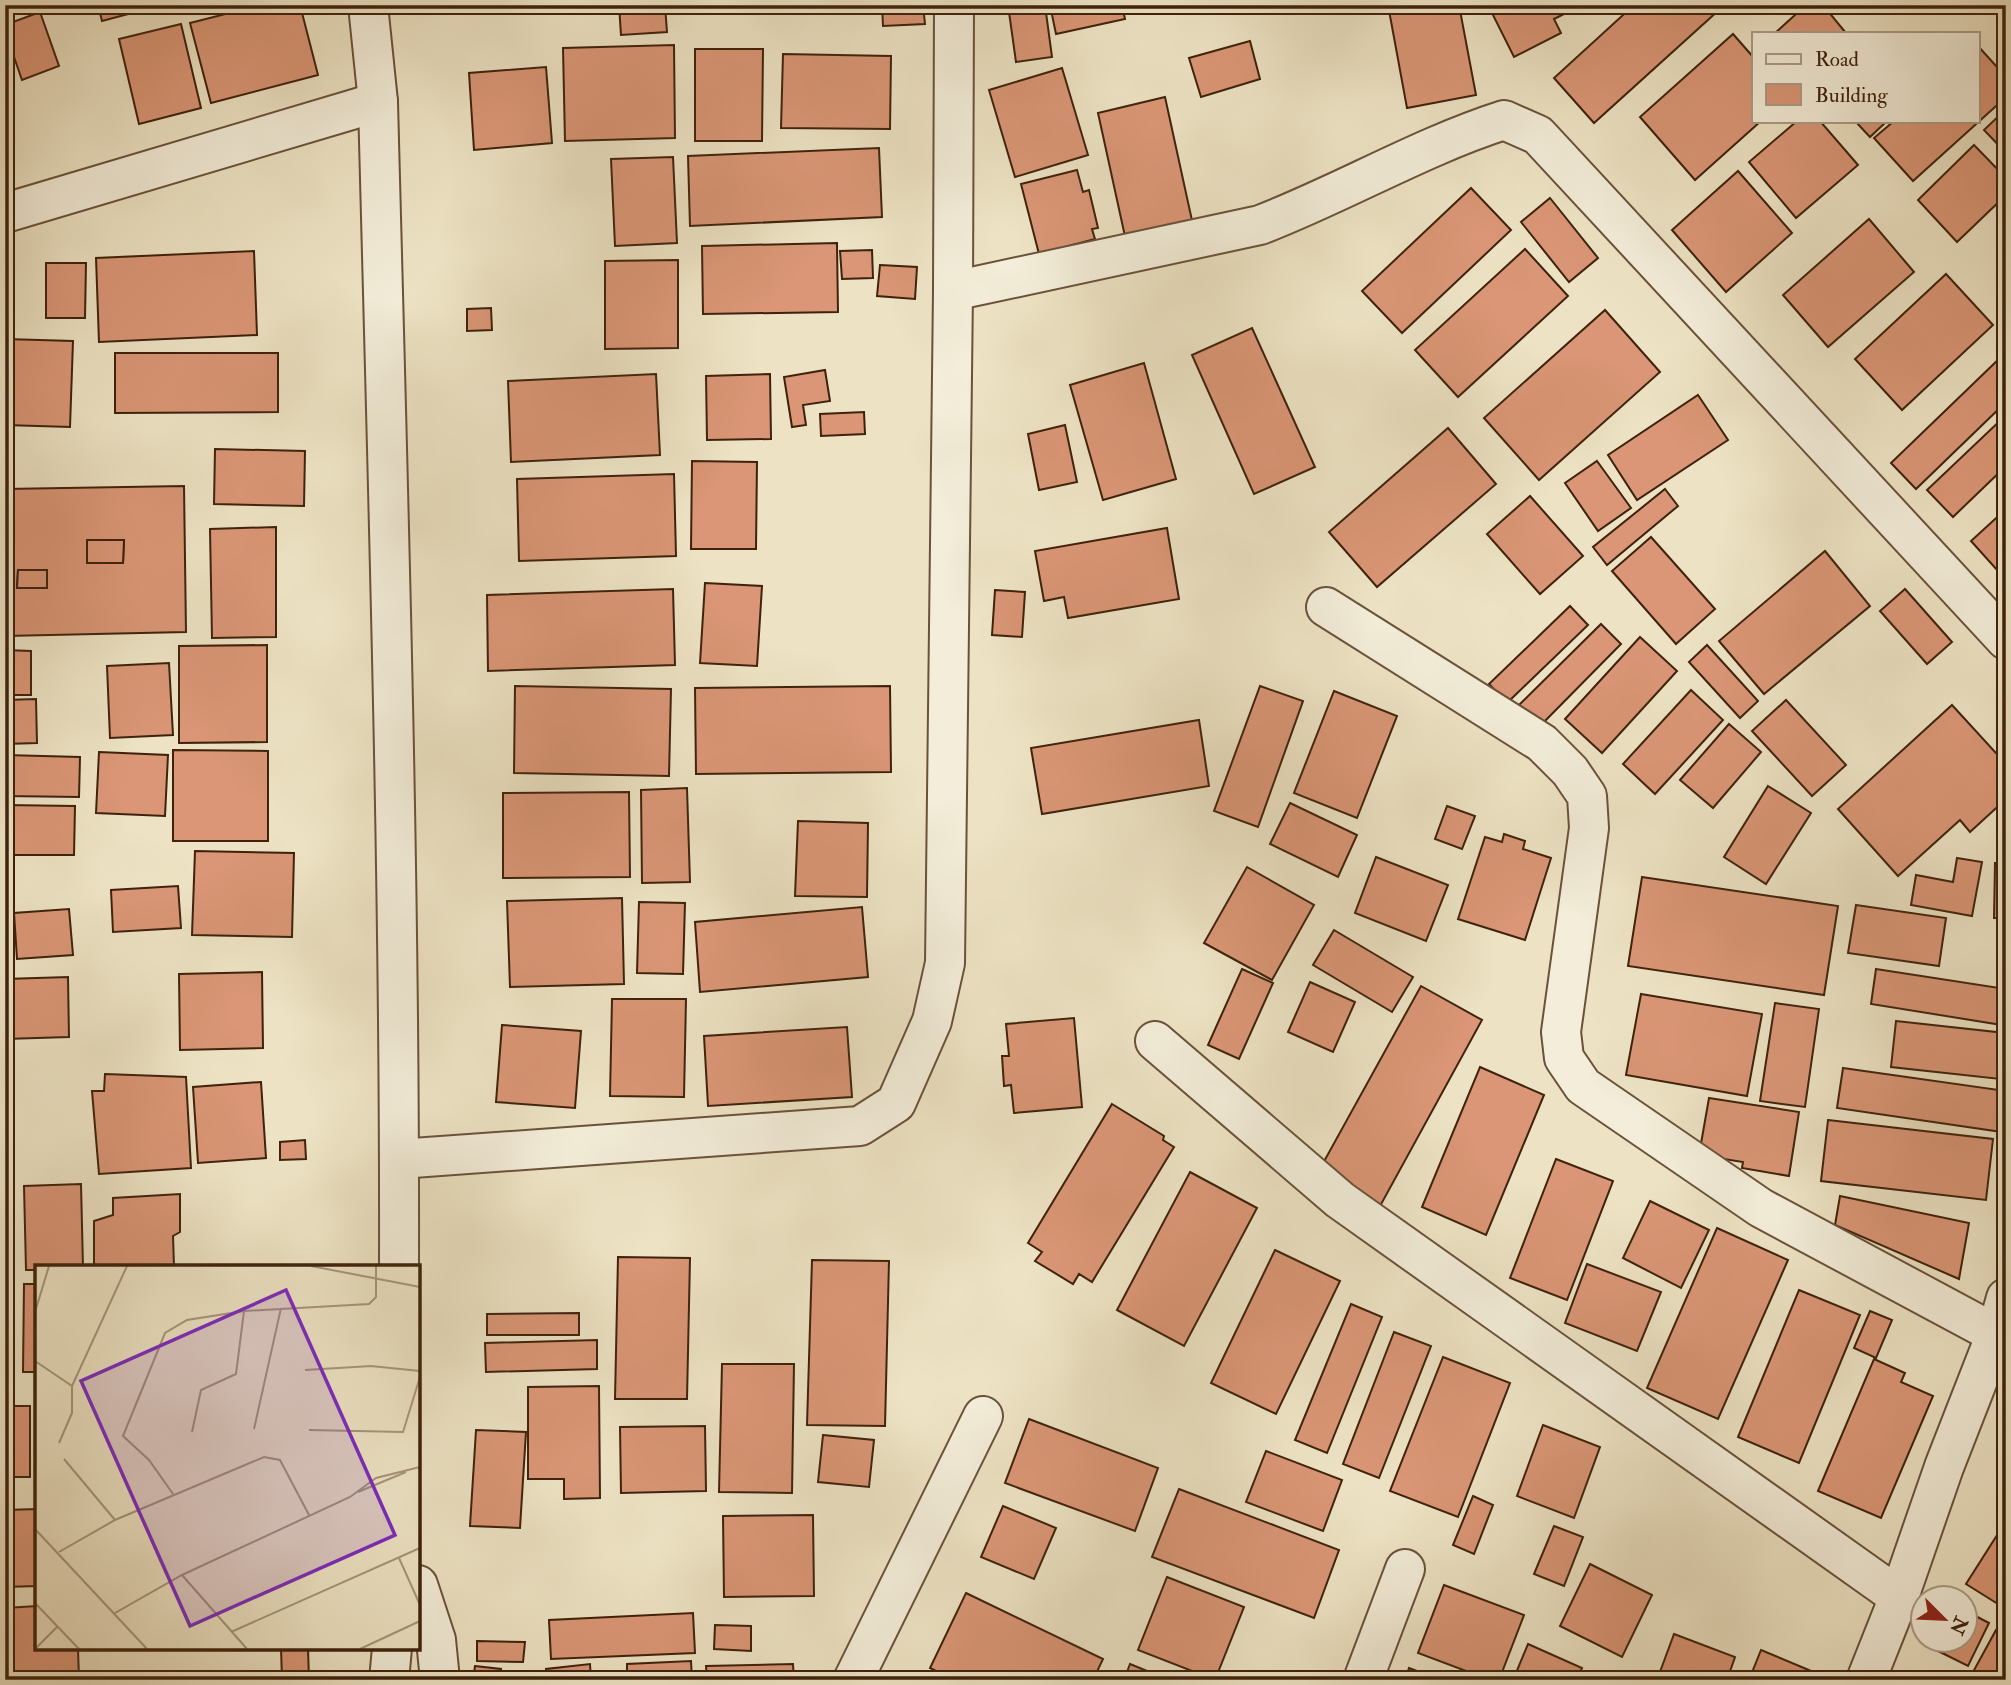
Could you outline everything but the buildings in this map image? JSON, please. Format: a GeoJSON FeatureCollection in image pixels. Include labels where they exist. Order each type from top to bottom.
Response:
{"type":"FeatureCollection","features":[{"type":"Feature","properties":{"kind":"street"},"geometry":{"type":"LineString","coordinates":[[368,5],[377,102],[393,705],[399,1265]]}},
{"type":"Feature","properties":{"kind":"street"},"geometry":{"type":"LineString","coordinates":[[399,1159],[860,1126],[896,1102],[932,1021],[945,963],[954,5]]}},
{"type":"Feature","properties":{"kind":"street"},"geometry":{"type":"LineString","coordinates":[[5,213],[377,102]]}},
{"type":"Feature","properties":{"kind":"street"},"geometry":{"type":"LineString","coordinates":[[953,291],[1260,225],[1305,208],[1470,131],[1504,120],[1538,135],[2006,640]]}},
{"type":"Feature","properties":{"kind":"street"},"geometry":{"type":"LineString","coordinates":[[1326,607],[1542,743],[1570,771],[1587,796],[1589,828],[1561,1032],[1564,1058],[1583,1086],[1761,1208],[2001,1316],[1866,1680]]}},
{"type":"Feature","properties":{"kind":"street"},"geometry":{"type":"LineString","coordinates":[[1155,1041],[1340,1200],[1899,1597]]}},
{"type":"Feature","properties":{"kind":"street"},"geometry":{"type":"LineString","coordinates":[[853,1680],[983,1416]]}},
{"type":"Feature","properties":{"kind":"street"},"geometry":{"type":"LineString","coordinates":[[1363,1680],[1405,1569]]}},
{"type":"Feature","properties":{"kind":"street"},"geometry":{"type":"LineString","coordinates":[[420,1591],[436,1640],[440,1680]]}},
{"type":"Feature","properties":{"kind":"street"},"geometry":{"type":"LineString","coordinates":[[389,1680],[392,1650]]}}]}
